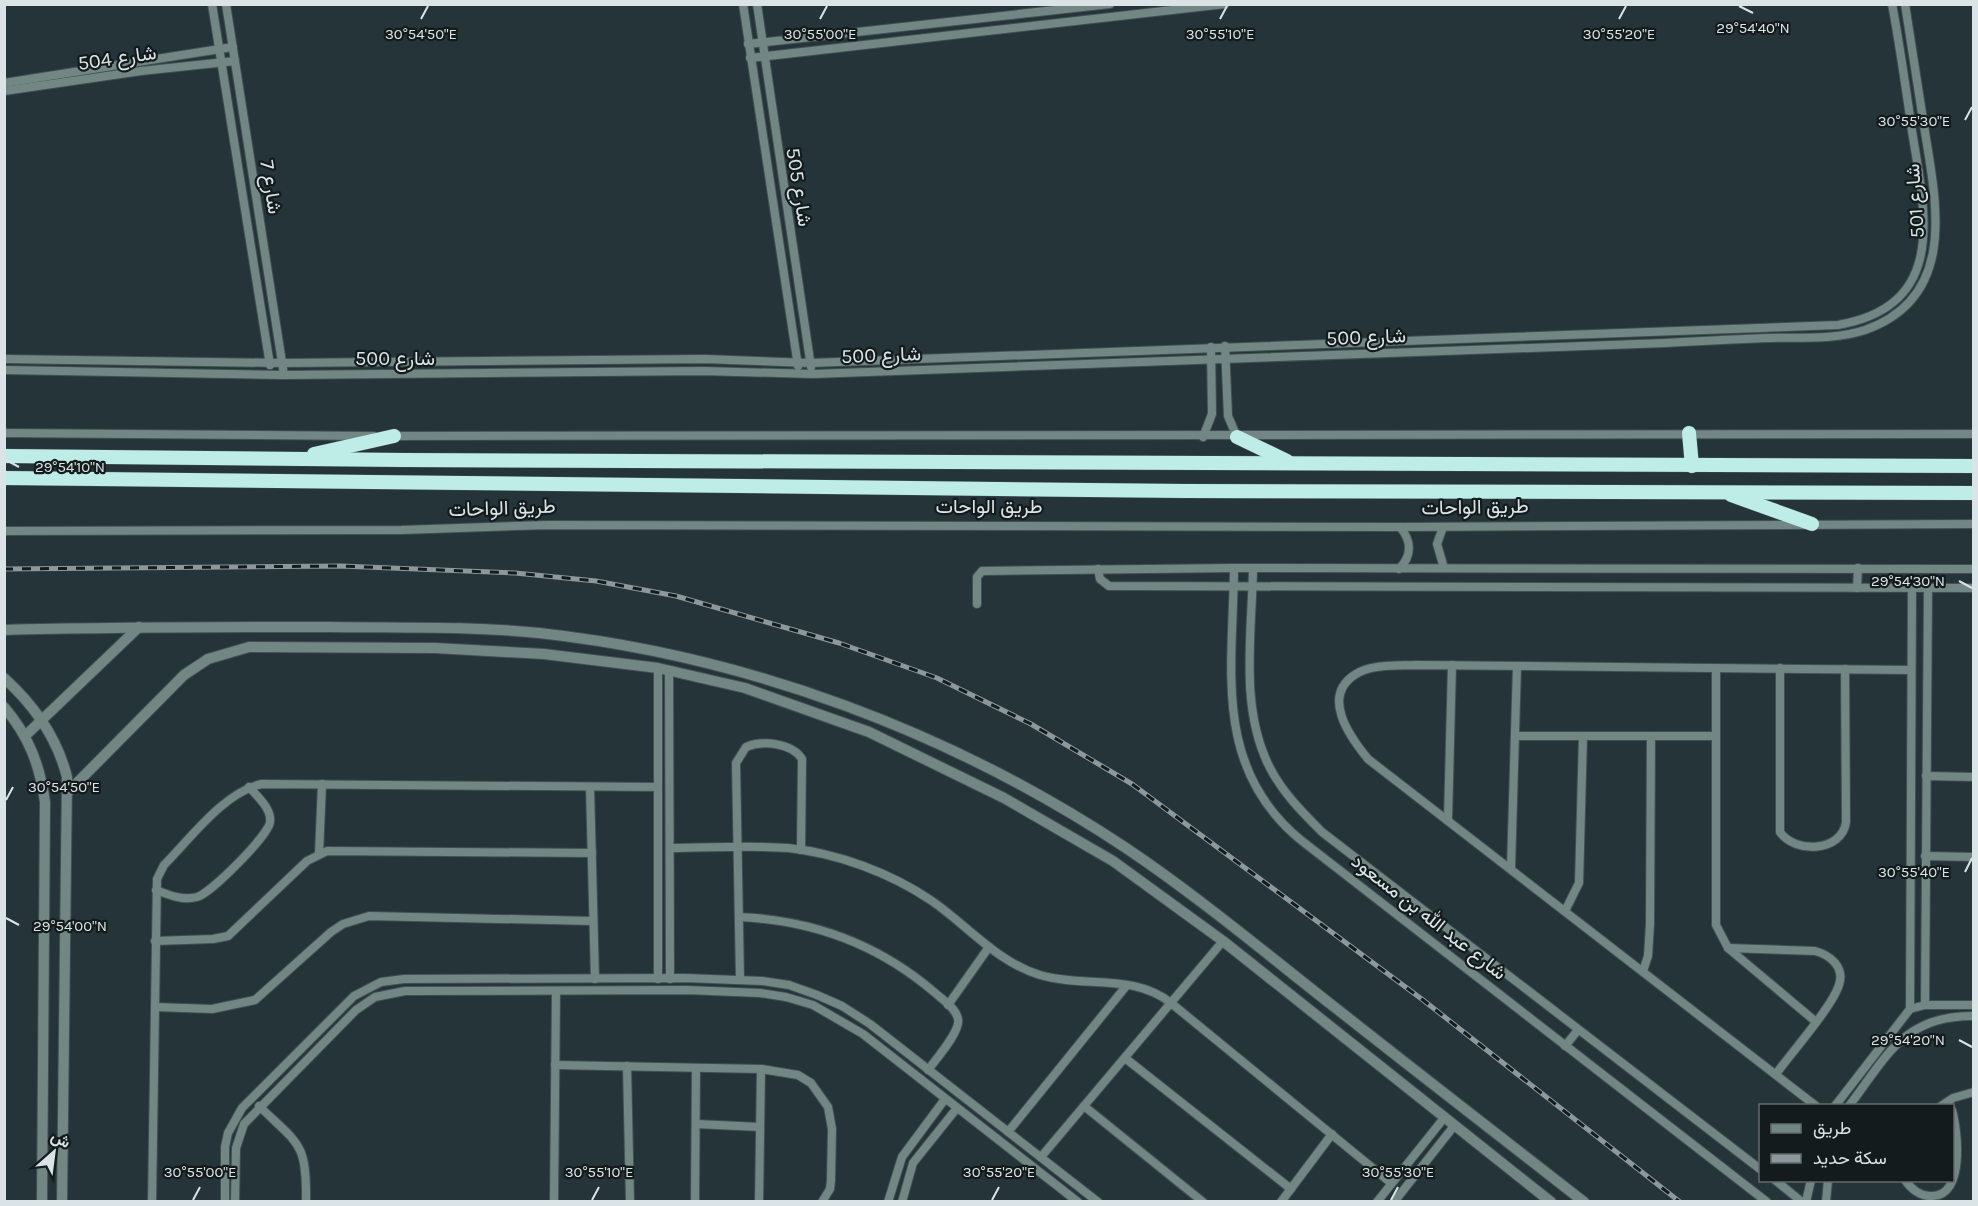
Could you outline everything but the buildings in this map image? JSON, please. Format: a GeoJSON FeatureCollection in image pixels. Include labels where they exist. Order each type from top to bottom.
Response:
{"type":"FeatureCollection","features":[{"type":"Feature","properties":{"kind":"highway"},"geometry":{"type":"LineString","coordinates":[[1689,433],[1692,466]]}},
{"type":"Feature","properties":{"kind":"highway"},"geometry":{"type":"LineString","coordinates":[[290,459],[394,436]]}},
{"type":"Feature","properties":{"kind":"highway"},"geometry":{"type":"LineString","coordinates":[[1237,437],[1292,463]]}},
{"type":"Feature","properties":{"kind":"highway","name":"طريق الواحات"},"geometry":{"type":"LineString","coordinates":[[4,456],[1974,466]]}},
{"type":"Feature","properties":{"kind":"highway","name":"طريق الواحات"},"geometry":{"type":"LineString","coordinates":[[4,478],[1185,490],[1974,493]]}},
{"type":"Feature","properties":{"kind":"highway"},"geometry":{"type":"LineString","coordinates":[[1720,492],[1812,524]]}},
{"type":"Feature","properties":{"kind":"street","name":"شارع 7"},"geometry":{"type":"LineString","coordinates":[[212,4],[271,374]]}},
{"type":"Feature","properties":{"kind":"street","name":"شارع 7"},"geometry":{"type":"LineString","coordinates":[[226,4],[284,375]]}},
{"type":"Feature","properties":{"kind":"street","name":"شارع 505"},"geometry":{"type":"LineString","coordinates":[[743,4],[799,374]]}},
{"type":"Feature","properties":{"kind":"street","name":"شارع 505"},"geometry":{"type":"LineString","coordinates":[[757,4],[763,57],[813,374]]}},
{"type":"Feature","properties":{"kind":"street"},"geometry":{"type":"LineString","coordinates":[[748,44],[1110,4]]}},
{"type":"Feature","properties":{"kind":"street"},"geometry":{"type":"LineString","coordinates":[[750,58],[1172,7],[1225,4]]}},
{"type":"Feature","properties":{"kind":"street","name":"شارع 501"},"geometry":{"type":"LineString","coordinates":[[1757,327],[1838,325],[1860,321],[1885,308],[1905,289],[1919,264],[1925,237],[1921,183],[1892,4]]}},
{"type":"Feature","properties":{"kind":"street","name":"شارع 501"},"geometry":{"type":"LineString","coordinates":[[1757,338],[1863,331],[1889,318],[1913,296],[1929,269],[1937,238],[1931,171],[1905,4]]}},
{"type":"Feature","properties":{"kind":"street","name":"شارع 504"},"geometry":{"type":"LineString","coordinates":[[4,83],[233,46]]}},
{"type":"Feature","properties":{"kind":"street"},"geometry":{"type":"LineString","coordinates":[[139,61],[141,71]]}},
{"type":"Feature","properties":{"kind":"street","name":"شارع 504"},"geometry":{"type":"LineString","coordinates":[[4,92],[141,71],[235,61]]}},
{"type":"Feature","properties":{"kind":"street"},"geometry":{"type":"LineString","coordinates":[[1860,321],[1863,331]]}},
{"type":"Feature","properties":{"kind":"street"},"geometry":{"type":"LineString","coordinates":[[1757,327],[1757,338]]}},
{"type":"Feature","properties":{"kind":"street","name":"شارع 500"},"geometry":{"type":"LineString","coordinates":[[4,359],[282,363],[705,358],[810,363],[1757,327]]}},
{"type":"Feature","properties":{"kind":"street"},"geometry":{"type":"LineString","coordinates":[[1582,335],[1582,346]]}},
{"type":"Feature","properties":{"kind":"street","name":"شارع 500"},"geometry":{"type":"LineString","coordinates":[[4,370],[284,375],[692,371],[813,374],[1757,338]]}},
{"type":"Feature","properties":{"kind":"street"},"geometry":{"type":"LineString","coordinates":[[1414,340],[1414,352]]}},
{"type":"Feature","properties":{"kind":"street"},"geometry":{"type":"LineString","coordinates":[[1347,342],[1347,354]]}},
{"type":"Feature","properties":{"kind":"street"},"geometry":{"type":"LineString","coordinates":[[1225,346],[1228,416],[1237,437]]}},
{"type":"Feature","properties":{"kind":"street"},"geometry":{"type":"LineString","coordinates":[[1203,437],[1212,418],[1211,347]]}},
{"type":"Feature","properties":{"kind":"street"},"geometry":{"type":"LineString","coordinates":[[1138,351],[1138,362]]}},
{"type":"Feature","properties":{"kind":"street"},"geometry":{"type":"LineString","coordinates":[[68,360],[69,371]]}},
{"type":"Feature","properties":{"kind":"street"},"geometry":{"type":"LineString","coordinates":[[194,361],[194,374]]}},
{"type":"Feature","properties":{"kind":"street"},"geometry":{"type":"LineString","coordinates":[[4,433],[1203,437],[1689,433],[1974,434]]}},
{"type":"Feature","properties":{"kind":"street","name":"طريق الواحات"},"geometry":{"type":"LineString","coordinates":[[4,531],[401,530],[547,525],[1443,527],[1974,524]]}},
{"type":"Feature","properties":{"kind":"street"},"geometry":{"type":"LineString","coordinates":[[1399,569],[1405,563],[1410,548],[1409,540],[1400,527]]}},
{"type":"Feature","properties":{"kind":"street"},"geometry":{"type":"LineString","coordinates":[[1443,527],[1437,544],[1438,557],[1444,568]]}},
{"type":"Feature","properties":{"kind":"street"},"geometry":{"type":"LineString","coordinates":[[1098,568],[1100,579],[1109,586],[1974,588]]}},
{"type":"Feature","properties":{"kind":"street"},"geometry":{"type":"LineString","coordinates":[[977,603],[977,577],[982,571],[1098,568],[1974,569]]}},
{"type":"Feature","properties":{"kind":"street","name":"شارع عبد الله بن مسعود"},"geometry":{"type":"LineString","coordinates":[[1234,568],[1230,699],[1234,725],[1247,766],[1263,797],[1297,836],[1767,1202]]}},
{"type":"Feature","properties":{"kind":"street","name":"شارع عبد الله بن مسعود"},"geometry":{"type":"LineString","coordinates":[[1253,568],[1250,688],[1253,716],[1266,759],[1284,791],[1322,832],[1494,961],[1578,1030],[1759,1167]]}},
{"type":"Feature","properties":{"kind":"street"},"geometry":{"type":"LineString","coordinates":[[1857,588],[1858,568]]}},
{"type":"Feature","properties":{"kind":"street"},"geometry":{"type":"LineString","coordinates":[[1910,1009],[1912,588]]}},
{"type":"Feature","properties":{"kind":"street"},"geometry":{"type":"LineString","coordinates":[[1924,1005],[1928,588]]}},
{"type":"Feature","properties":{"kind":"street"},"geometry":{"type":"LineString","coordinates":[[26,736],[139,627]]}},
{"type":"Feature","properties":{"kind":"street"},"geometry":{"type":"LineString","coordinates":[[4,630],[139,627],[465,628],[536,633],[657,652],[747,673],[841,704],[955,752],[1125,847],[1584,1202]]}},
{"type":"Feature","properties":{"kind":"street"},"geometry":{"type":"LineString","coordinates":[[267,627],[267,647]]}},
{"type":"Feature","properties":{"kind":"street"},"geometry":{"type":"LineString","coordinates":[[68,793],[184,675],[197,666],[234,650],[267,647],[435,648],[544,654],[664,669],[745,688],[869,732],[1032,813],[1113,861],[1223,941],[1551,1202]]}},
{"type":"Feature","properties":{"kind":"street"},"geometry":{"type":"LineString","coordinates":[[1814,1104],[1368,759],[1346,729],[1339,705],[1341,693],[1347,682],[1356,674],[1384,667],[1452,665],[1911,670]]}},
{"type":"Feature","properties":{"kind":"street"},"geometry":{"type":"LineString","coordinates":[[1448,819],[1452,665]]}},
{"type":"Feature","properties":{"kind":"street"},"geometry":{"type":"LineString","coordinates":[[1511,868],[1516,666]]}},
{"type":"Feature","properties":{"kind":"street"},"geometry":{"type":"LineString","coordinates":[[1716,668],[1714,912],[1716,925],[1728,948],[1815,1021]]}},
{"type":"Feature","properties":{"kind":"street"},"geometry":{"type":"LineString","coordinates":[[1780,668],[1780,832],[1786,840],[1794,844],[1829,845],[1838,841],[1845,832],[1846,822],[1845,669]]}},
{"type":"Feature","properties":{"kind":"street"},"geometry":{"type":"LineString","coordinates":[[658,979],[658,787],[664,669]]}},
{"type":"Feature","properties":{"kind":"street"},"geometry":{"type":"LineString","coordinates":[[664,669],[670,848],[670,979]]}},
{"type":"Feature","properties":{"kind":"street"},"geometry":{"type":"LineString","coordinates":[[4,678],[42,720],[53,736],[62,757],[68,793],[62,1202]]}},
{"type":"Feature","properties":{"kind":"street"},"geometry":{"type":"LineString","coordinates":[[4,707],[26,736],[42,779],[45,802],[42,1202]]}},
{"type":"Feature","properties":{"kind":"street"},"geometry":{"type":"LineString","coordinates":[[1515,735],[1715,736]]}},
{"type":"Feature","properties":{"kind":"street"},"geometry":{"type":"LineString","coordinates":[[1566,911],[1579,883],[1583,736]]}},
{"type":"Feature","properties":{"kind":"street"},"geometry":{"type":"LineString","coordinates":[[1643,971],[1648,956],[1650,924],[1651,736]]}},
{"type":"Feature","properties":{"kind":"street"},"geometry":{"type":"LineString","coordinates":[[740,980],[736,764],[746,747],[758,744],[789,747],[802,759],[801,850]]}},
{"type":"Feature","properties":{"kind":"street"},"geometry":{"type":"LineString","coordinates":[[1926,776],[1974,777]]}},
{"type":"Feature","properties":{"kind":"street"},"geometry":{"type":"LineString","coordinates":[[152,1202],[157,879],[164,865],[232,797],[249,786],[262,784],[658,787]]}},
{"type":"Feature","properties":{"kind":"street"},"geometry":{"type":"LineString","coordinates":[[319,854],[322,784]]}},
{"type":"Feature","properties":{"kind":"street"},"geometry":{"type":"LineString","coordinates":[[156,890],[181,898],[207,894],[263,835],[270,821],[270,814],[249,786]]}},
{"type":"Feature","properties":{"kind":"street"},"geometry":{"type":"LineString","coordinates":[[590,787],[595,980]]}},
{"type":"Feature","properties":{"kind":"street"},"geometry":{"type":"LineString","coordinates":[[670,848],[801,850],[852,863],[897,881],[945,911],[1013,964],[1040,975],[1068,981],[1127,985],[1151,990],[1171,1003],[1391,1183]]}},
{"type":"Feature","properties":{"kind":"street"},"geometry":{"type":"LineString","coordinates":[[155,941],[213,939],[228,936],[307,861],[319,854],[336,850],[592,853]]}},
{"type":"Feature","properties":{"kind":"street"},"geometry":{"type":"LineString","coordinates":[[1925,856],[1974,857]]}},
{"type":"Feature","properties":{"kind":"street"},"geometry":{"type":"LineString","coordinates":[[1168,900],[1178,886]]}},
{"type":"Feature","properties":{"kind":"street"},"geometry":{"type":"LineString","coordinates":[[45,905],[65,906]]}},
{"type":"Feature","properties":{"kind":"street"},"geometry":{"type":"LineString","coordinates":[[154,1007],[212,1009],[255,1000],[331,932],[343,924],[362,917],[427,916],[593,921]]}},
{"type":"Feature","properties":{"kind":"street"},"geometry":{"type":"LineString","coordinates":[[739,917],[790,921],[838,934],[897,963],[956,1013],[958,1024],[928,1070]]}},
{"type":"Feature","properties":{"kind":"street"},"geometry":{"type":"LineString","coordinates":[[1041,1157],[1223,941]]}},
{"type":"Feature","properties":{"kind":"street"},"geometry":{"type":"LineString","coordinates":[[948,1005],[989,947]]}},
{"type":"Feature","properties":{"kind":"street"},"geometry":{"type":"LineString","coordinates":[[1728,948],[1815,951],[1826,954],[1835,962],[1840,972],[1840,983],[1776,1074]]}},
{"type":"Feature","properties":{"kind":"street"},"geometry":{"type":"LineString","coordinates":[[225,1202],[225,1147],[234,1120],[242,1108],[354,996],[381,982],[404,979],[700,979],[789,985],[842,1006],[1098,1202]]}},
{"type":"Feature","properties":{"kind":"street"},"geometry":{"type":"LineString","coordinates":[[479,979],[480,992]]}},
{"type":"Feature","properties":{"kind":"street"},"geometry":{"type":"LineString","coordinates":[[700,979],[701,991]]}},
{"type":"Feature","properties":{"kind":"street"},"geometry":{"type":"LineString","coordinates":[[1008,1132],[1127,985]]}},
{"type":"Feature","properties":{"kind":"street"},"geometry":{"type":"LineString","coordinates":[[235,1202],[239,1136],[244,1125],[259,1106],[356,1010],[375,997],[405,991],[701,991],[760,993],[813,1005],[863,1034],[1077,1202]]}},
{"type":"Feature","properties":{"kind":"street"},"geometry":{"type":"LineString","coordinates":[[554,1202],[556,992]]}},
{"type":"Feature","properties":{"kind":"street"},"geometry":{"type":"LineString","coordinates":[[1836,1104],[1866,1062],[1910,1009],[1924,1005],[1974,1005]]}},
{"type":"Feature","properties":{"kind":"street"},"geometry":{"type":"LineString","coordinates":[[1851,1104],[1904,1036],[1937,1019],[1974,1016]]}},
{"type":"Feature","properties":{"kind":"street"},"geometry":{"type":"LineString","coordinates":[[1565,1046],[1578,1030]]}},
{"type":"Feature","properties":{"kind":"street"},"geometry":{"type":"LineString","coordinates":[[316,1033],[324,1042]]}},
{"type":"Feature","properties":{"kind":"street"},"geometry":{"type":"LineString","coordinates":[[1125,1058],[1291,1189]]}},
{"type":"Feature","properties":{"kind":"street"},"geometry":{"type":"LineString","coordinates":[[1866,1062],[1877,1069]]}},
{"type":"Feature","properties":{"kind":"street"},"geometry":{"type":"LineString","coordinates":[[555,1065],[761,1069],[798,1075],[811,1083],[828,1107],[832,1129],[831,1180],[830,1189],[822,1202]]}},
{"type":"Feature","properties":{"kind":"street"},"geometry":{"type":"LineString","coordinates":[[627,1066],[630,1202]]}},
{"type":"Feature","properties":{"kind":"street"},"geometry":{"type":"LineString","coordinates":[[695,1202],[696,1068]]}},
{"type":"Feature","properties":{"kind":"street"},"geometry":{"type":"LineString","coordinates":[[759,1202],[761,1069]]}},
{"type":"Feature","properties":{"kind":"street"},"geometry":{"type":"LineString","coordinates":[[1947,1104],[1974,1092]]}},
{"type":"Feature","properties":{"kind":"street"},"geometry":{"type":"LineString","coordinates":[[888,1202],[902,1157],[945,1099]]}},
{"type":"Feature","properties":{"kind":"street"},"geometry":{"type":"LineString","coordinates":[[259,1106],[301,1148],[307,1167],[306,1202]]}},
{"type":"Feature","properties":{"kind":"street"},"geometry":{"type":"LineString","coordinates":[[1084,1106],[1203,1202]]}},
{"type":"Feature","properties":{"kind":"street"},"geometry":{"type":"LineString","coordinates":[[902,1202],[913,1163],[957,1108]]}},
{"type":"Feature","properties":{"kind":"street"},"geometry":{"type":"LineString","coordinates":[[1954,1115],[1956,1174],[1954,1178]]}},
{"type":"Feature","properties":{"kind":"street"},"geometry":{"type":"LineString","coordinates":[[1377,1202],[1444,1118]]}},
{"type":"Feature","properties":{"kind":"street"},"geometry":{"type":"LineString","coordinates":[[696,1124],[760,1127]]}},
{"type":"Feature","properties":{"kind":"street"},"geometry":{"type":"LineString","coordinates":[[1394,1202],[1454,1126]]}},
{"type":"Feature","properties":{"kind":"street"},"geometry":{"type":"LineString","coordinates":[[1281,1202],[1332,1134]]}},
{"type":"Feature","properties":{"kind":"street"},"geometry":{"type":"LineString","coordinates":[[1778,1182],[1804,1202],[1810,1182]]}},
{"type":"Feature","properties":{"kind":"street"},"geometry":{"type":"LineString","coordinates":[[1826,1202],[1828,1182]]}},
{"type":"Feature","properties":{"kind":"street"},"geometry":{"type":"LineString","coordinates":[[1907,1182],[1913,1190],[1930,1197],[1944,1193],[1952,1182]]}},
{"type":"Feature","properties":{"kind":"street"},"geometry":{"type":"LineString","coordinates":[[225,1185],[235,1185]]}},
{"type":"Feature","properties":{"kind":"railway"},"geometry":{"type":"LineString","coordinates":[[4,569],[341,566],[515,573],[596,581],[676,596],[839,643],[937,678],[1031,724],[1132,784],[1423,1000],[1680,1202]]}}]}
